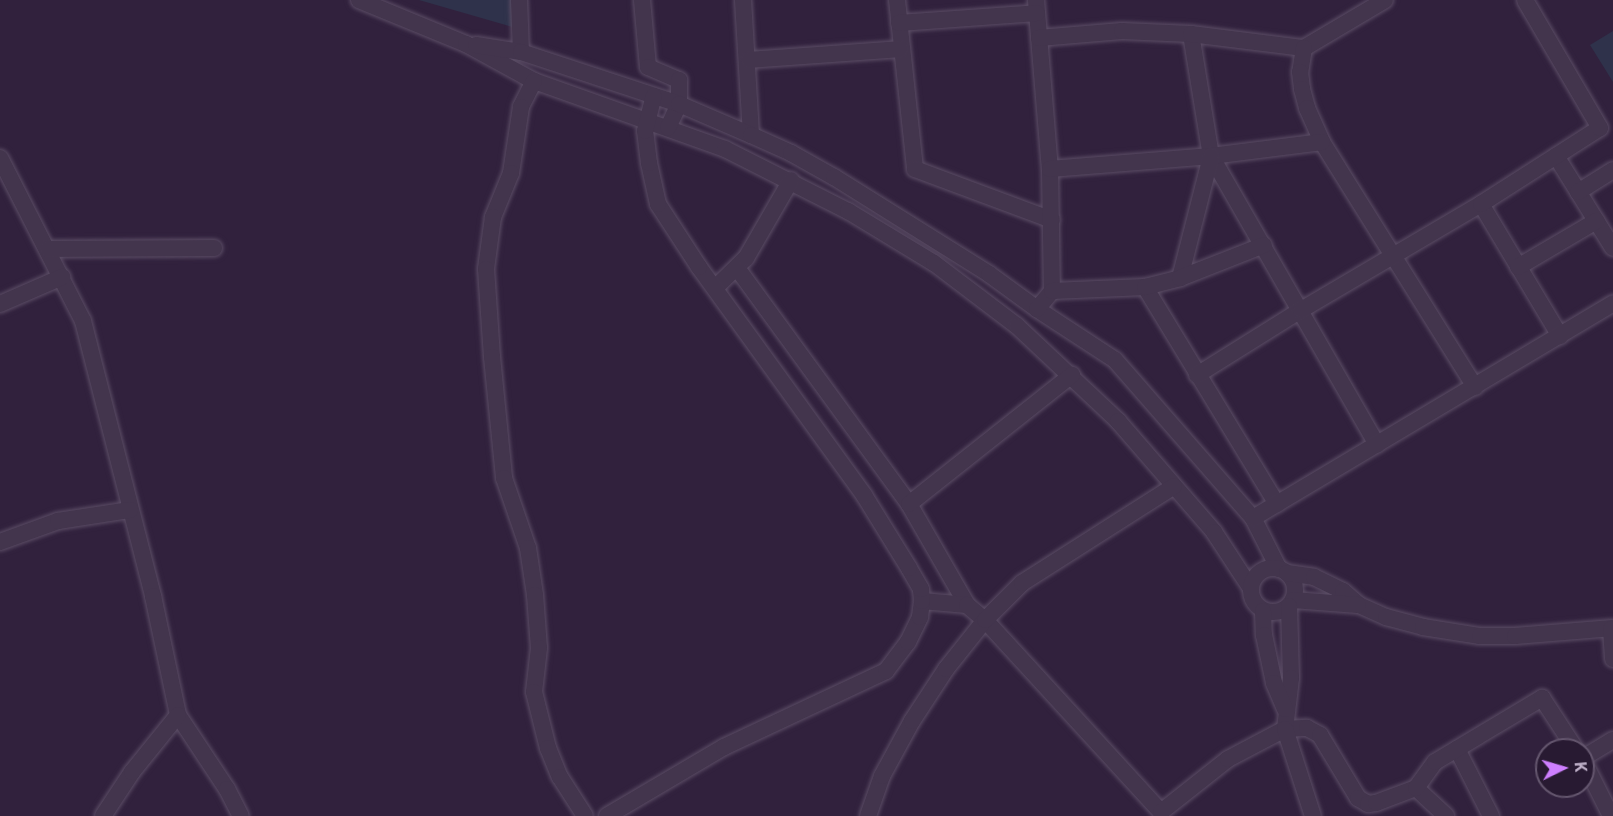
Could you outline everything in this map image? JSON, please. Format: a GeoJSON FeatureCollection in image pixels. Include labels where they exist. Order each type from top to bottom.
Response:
{"type":"FeatureCollection","features":[{"type":"Feature","properties":{"kind":"street"},"geometry":{"type":"LineString","coordinates":[[358,0],[466,44],[534,81],[725,149],[791,180],[934,263],[1017,326],[1072,375],[1118,421],[1214,532],[1250,587],[1253,601],[1263,611],[1274,683],[1285,710]]}},
{"type":"Feature","properties":{"kind":"street"},"geometry":{"type":"LineString","coordinates":[[519,0],[521,52]]}},
{"type":"Feature","properties":{"kind":"street"},"geometry":{"type":"LineString","coordinates":[[642,0],[648,67],[679,81],[679,104],[668,128]]}},
{"type":"Feature","properties":{"kind":"street"},"geometry":{"type":"LineString","coordinates":[[743,0],[749,60],[751,135]]}},
{"type":"Feature","properties":{"kind":"street"},"geometry":{"type":"LineString","coordinates":[[897,0],[915,169],[1052,220]]}},
{"type":"Feature","properties":{"kind":"street"},"geometry":{"type":"LineString","coordinates":[[1039,38],[1122,31],[1191,34],[1304,48],[1385,0]]}},
{"type":"Feature","properties":{"kind":"street"},"geometry":{"type":"LineString","coordinates":[[1197,375],[1301,310],[1481,204],[1600,128],[1525,0]]}},
{"type":"Feature","properties":{"kind":"street"},"geometry":{"type":"LineString","coordinates":[[898,23],[1036,7],[1050,169],[1052,220],[1052,291],[1037,309]]}},
{"type":"Feature","properties":{"kind":"street"},"geometry":{"type":"LineString","coordinates":[[1191,34],[1211,156],[1377,445]]}},
{"type":"Feature","properties":{"kind":"street"},"geometry":{"type":"LineString","coordinates":[[466,44],[521,52],[679,104],[791,153],[907,221],[1115,360],[1253,518],[1283,571],[1295,585],[1291,603],[1291,678],[1285,710],[1285,729],[1313,816]]}},
{"type":"Feature","properties":{"kind":"street"},"geometry":{"type":"LineString","coordinates":[[1304,48],[1300,72],[1302,89],[1307,108],[1322,142],[1395,256],[1474,387]]}},
{"type":"Feature","properties":{"kind":"street"},"geometry":{"type":"LineString","coordinates":[[749,60],[901,49]]}},
{"type":"Feature","properties":{"kind":"street"},"geometry":{"type":"LineString","coordinates":[[534,81],[521,107],[511,173],[493,217],[486,269],[492,357],[504,478],[528,548],[535,595],[538,648],[534,692],[548,748],[560,777],[585,816]]}},
{"type":"Feature","properties":{"kind":"street"},"geometry":{"type":"LineString","coordinates":[[608,816],[724,747],[886,671],[908,642],[920,617],[922,601],[921,589],[864,495],[715,288],[658,204],[648,164],[646,121],[654,96]]}},
{"type":"Feature","properties":{"kind":"street"},"geometry":{"type":"LineString","coordinates":[[1050,169],[1211,156],[1322,142]]}},
{"type":"Feature","properties":{"kind":"street"},"geometry":{"type":"LineString","coordinates":[[1180,278],[1211,156]]}},
{"type":"Feature","properties":{"kind":"street"},"geometry":{"type":"LineString","coordinates":[[1556,156],[1613,248]]}},
{"type":"Feature","properties":{"kind":"street"},"geometry":{"type":"LineString","coordinates":[[0,158],[83,321],[153,596],[178,715],[227,789],[241,816]]}},
{"type":"Feature","properties":{"kind":"street"},"geometry":{"type":"LineString","coordinates":[[1578,192],[1613,170]]}},
{"type":"Feature","properties":{"kind":"street"},"geometry":{"type":"LineString","coordinates":[[715,288],[737,268],[770,220],[791,180]]}},
{"type":"Feature","properties":{"kind":"street"},"geometry":{"type":"LineString","coordinates":[[1481,204],[1560,336]]}},
{"type":"Feature","properties":{"kind":"street"},"geometry":{"type":"LineString","coordinates":[[1518,267],[1596,221]]}},
{"type":"Feature","properties":{"kind":"street"},"geometry":{"type":"LineString","coordinates":[[1052,291],[1145,287],[1180,278],[1264,245]]}},
{"type":"Feature","properties":{"kind":"street"},"geometry":{"type":"LineString","coordinates":[[48,249],[214,248]]}},
{"type":"Feature","properties":{"kind":"street"},"geometry":{"type":"LineString","coordinates":[[737,268],[909,504],[967,605],[985,620],[1160,814],[1228,759],[1285,729],[1307,728],[1320,735],[1347,784],[1358,798],[1368,804],[1416,788],[1435,762],[1542,698],[1568,738]]}},
{"type":"Feature","properties":{"kind":"street"},"geometry":{"type":"LineString","coordinates":[[0,304],[62,277]]}},
{"type":"Feature","properties":{"kind":"street"},"geometry":{"type":"LineString","coordinates":[[1145,287],[1277,504]]}},
{"type":"Feature","properties":{"kind":"street"},"geometry":{"type":"LineString","coordinates":[[1253,518],[1613,303]]}},
{"type":"Feature","properties":{"kind":"street"},"geometry":{"type":"LineString","coordinates":[[909,504],[1072,375]]}},
{"type":"Feature","properties":{"kind":"street"},"geometry":{"type":"LineString","coordinates":[[868,816],[882,776],[912,721],[946,669],[985,620],[1022,583],[1174,486]]}},
{"type":"Feature","properties":{"kind":"street"},"geometry":{"type":"LineString","coordinates":[[0,542],[58,521],[130,510]]}},
{"type":"Feature","properties":{"kind":"street"},"geometry":{"type":"LineString","coordinates":[[1250,587],[1258,574],[1271,568],[1314,578],[1343,591],[1359,605],[1386,617],[1423,627],[1480,636],[1515,636],[1612,629],[1613,659]]}},
{"type":"Feature","properties":{"kind":"street"},"geometry":{"type":"LineString","coordinates":[[922,601],[967,605]]}},
{"type":"Feature","properties":{"kind":"street"},"geometry":{"type":"LineString","coordinates":[[1263,611],[1277,613],[1291,603],[1359,605]]}},
{"type":"Feature","properties":{"kind":"street"},"geometry":{"type":"LineString","coordinates":[[103,816],[132,772],[178,715]]}},
{"type":"Feature","properties":{"kind":"street"},"geometry":{"type":"LineString","coordinates":[[1595,751],[1613,740]]}},
{"type":"Feature","properties":{"kind":"street"},"geometry":{"type":"LineString","coordinates":[[1457,749],[1491,816]]}},
{"type":"Feature","properties":{"kind":"street"},"geometry":{"type":"LineString","coordinates":[[1595,783],[1611,816]]}},
{"type":"Feature","properties":{"kind":"street"},"geometry":{"type":"LineString","coordinates":[[1416,788],[1446,816]]}},
{"type":"Feature","properties":{"kind":"shaded area"},"geometry":{"type":"Polygon","coordinates":[[[419,0],[514,0],[516,28],[419,0]]]}},
{"type":"Feature","properties":{"kind":"shaded area"},"geometry":{"type":"Polygon","coordinates":[[[1613,31],[1613,82],[1590,45],[1613,31]]]}}]}
